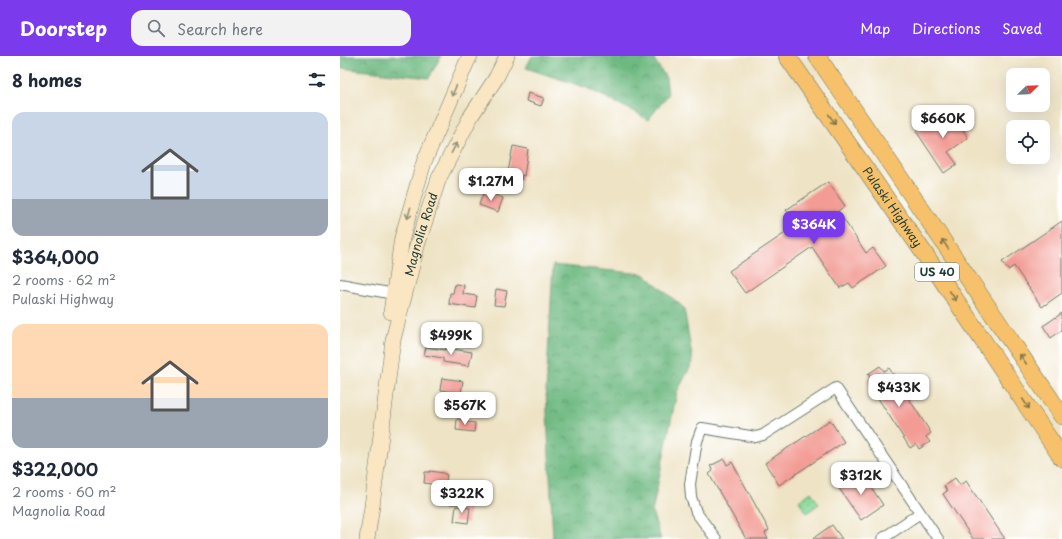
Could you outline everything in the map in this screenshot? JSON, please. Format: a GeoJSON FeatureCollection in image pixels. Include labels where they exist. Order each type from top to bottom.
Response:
{"type":"FeatureCollection","features":[{"type":"Feature","properties":{"kind":"highway","name":"Pulaski Highway"},"geometry":{"type":"LineString","coordinates":[[788,56],[922,249],[1062,458]]}},
{"type":"Feature","properties":{"kind":"highway","name":"Pulaski Highway"},"geometry":{"type":"LineString","coordinates":[[817,56],[1062,416]]}},
{"type":"Feature","properties":{"kind":"main road","name":"Magnolia Road"},"geometry":{"type":"LineString","coordinates":[[382,429],[385,356],[402,238],[424,162],[470,56]]}},
{"type":"Feature","properties":{"kind":"main road","name":"Magnolia Road"},"geometry":{"type":"LineString","coordinates":[[367,539],[393,340],[418,246],[439,178],[471,116],[496,78],[508,56]]}},
{"type":"Feature","properties":{"kind":"street"},"geometry":{"type":"LineString","coordinates":[[340,284],[394,294]]}},
{"type":"Feature","properties":{"kind":"street"},"geometry":{"type":"LineString","coordinates":[[716,539],[696,512],[691,497],[690,484],[697,441],[702,428],[756,437],[763,435],[836,388],[938,539]]}},
{"type":"Feature","properties":{"kind":"street"},"geometry":{"type":"LineString","coordinates":[[882,539],[920,513]]}},
{"type":"Feature","properties":{"kind":"green space"},"geometry":{"type":"Polygon","coordinates":[[[340,56],[441,56],[429,78],[340,68],[340,56]]]}},
{"type":"Feature","properties":{"kind":"green space"},"geometry":{"type":"Polygon","coordinates":[[[532,56],[652,56],[666,78],[668,95],[648,120],[587,88],[526,68],[532,56]]]}},
{"type":"Feature","properties":{"kind":"green space"},"geometry":{"type":"Polygon","coordinates":[[[553,265],[644,274],[684,308],[693,362],[677,392],[652,512],[661,539],[553,539],[546,391],[553,265]]]}},
{"type":"Feature","properties":{"kind":"green space"},"geometry":{"type":"Polygon","coordinates":[[[811,492],[819,504],[807,513],[799,501],[811,492]]]}},
{"type":"Feature","properties":{"kind":"building"},"geometry":{"type":"Polygon","coordinates":[[[528,93],[544,98],[541,106],[526,101],[528,93]]]}},
{"type":"Feature","properties":{"kind":"building"},"geometry":{"type":"Polygon","coordinates":[[[949,109],[968,138],[948,152],[957,164],[944,173],[916,131],[949,109]]]}},
{"type":"Feature","properties":{"kind":"building"},"geometry":{"type":"Polygon","coordinates":[[[513,146],[528,149],[524,176],[522,175],[521,180],[507,177],[513,146]]]}},
{"type":"Feature","properties":{"kind":"building"},"geometry":{"type":"Polygon","coordinates":[[[828,182],[845,206],[838,211],[866,253],[873,248],[886,266],[853,288],[849,283],[840,288],[812,247],[745,293],[729,271],[797,225],[786,210],[828,182]]]}},
{"type":"Feature","properties":{"kind":"building"},"geometry":{"type":"Polygon","coordinates":[[[484,191],[503,198],[498,212],[479,205],[484,191]]]}},
{"type":"Feature","properties":{"kind":"building"},"geometry":{"type":"Polygon","coordinates":[[[1062,221],[1062,293],[1042,307],[1014,266],[1008,270],[1002,262],[1062,221]]]}},
{"type":"Feature","properties":{"kind":"building"},"geometry":{"type":"Polygon","coordinates":[[[455,284],[464,285],[463,294],[477,296],[475,308],[449,304],[450,293],[453,293],[455,284]]]}},
{"type":"Feature","properties":{"kind":"building"},"geometry":{"type":"Polygon","coordinates":[[[496,289],[507,291],[504,306],[494,305],[496,289]]]}},
{"type":"Feature","properties":{"kind":"building"},"geometry":{"type":"Polygon","coordinates":[[[1062,313],[1062,330],[1051,338],[1043,326],[1062,313]]]}},
{"type":"Feature","properties":{"kind":"building"},"geometry":{"type":"Polygon","coordinates":[[[426,347],[472,352],[469,366],[443,362],[443,358],[424,355],[426,347]]]}},
{"type":"Feature","properties":{"kind":"building"},"geometry":{"type":"Polygon","coordinates":[[[880,366],[884,371],[889,368],[931,433],[926,437],[930,442],[919,449],[916,444],[910,448],[867,381],[871,379],[868,374],[880,366]]]}},
{"type":"Feature","properties":{"kind":"building"},"geometry":{"type":"Polygon","coordinates":[[[442,378],[463,381],[461,393],[440,390],[442,378]]]}},
{"type":"Feature","properties":{"kind":"building"},"geometry":{"type":"Polygon","coordinates":[[[457,419],[475,423],[474,432],[456,430],[457,419]]]}},
{"type":"Feature","properties":{"kind":"building"},"geometry":{"type":"Polygon","coordinates":[[[830,420],[844,442],[779,485],[765,463],[830,420]]]}},
{"type":"Feature","properties":{"kind":"building"},"geometry":{"type":"Polygon","coordinates":[[[724,459],[727,465],[732,462],[769,530],[765,533],[768,539],[746,539],[709,474],[713,471],[710,466],[724,459]]]}},
{"type":"Feature","properties":{"kind":"building"},"geometry":{"type":"Polygon","coordinates":[[[430,471],[444,473],[447,475],[445,486],[424,483],[425,472],[430,471]]]}},
{"type":"Feature","properties":{"kind":"building"},"geometry":{"type":"Polygon","coordinates":[[[861,472],[883,505],[861,520],[838,487],[861,472]]]}},
{"type":"Feature","properties":{"kind":"building"},"geometry":{"type":"Polygon","coordinates":[[[955,478],[960,485],[966,481],[1005,539],[973,539],[943,494],[947,491],[944,486],[955,478]]]}},
{"type":"Feature","properties":{"kind":"building"},"geometry":{"type":"Polygon","coordinates":[[[451,494],[459,495],[459,504],[450,504],[451,494]]]}},
{"type":"Feature","properties":{"kind":"building"},"geometry":{"type":"Polygon","coordinates":[[[456,506],[470,508],[468,523],[454,521],[456,506]]]}},
{"type":"Feature","properties":{"kind":"building"},"geometry":{"type":"Polygon","coordinates":[[[832,525],[842,539],[812,539],[832,525]]]}}]}
